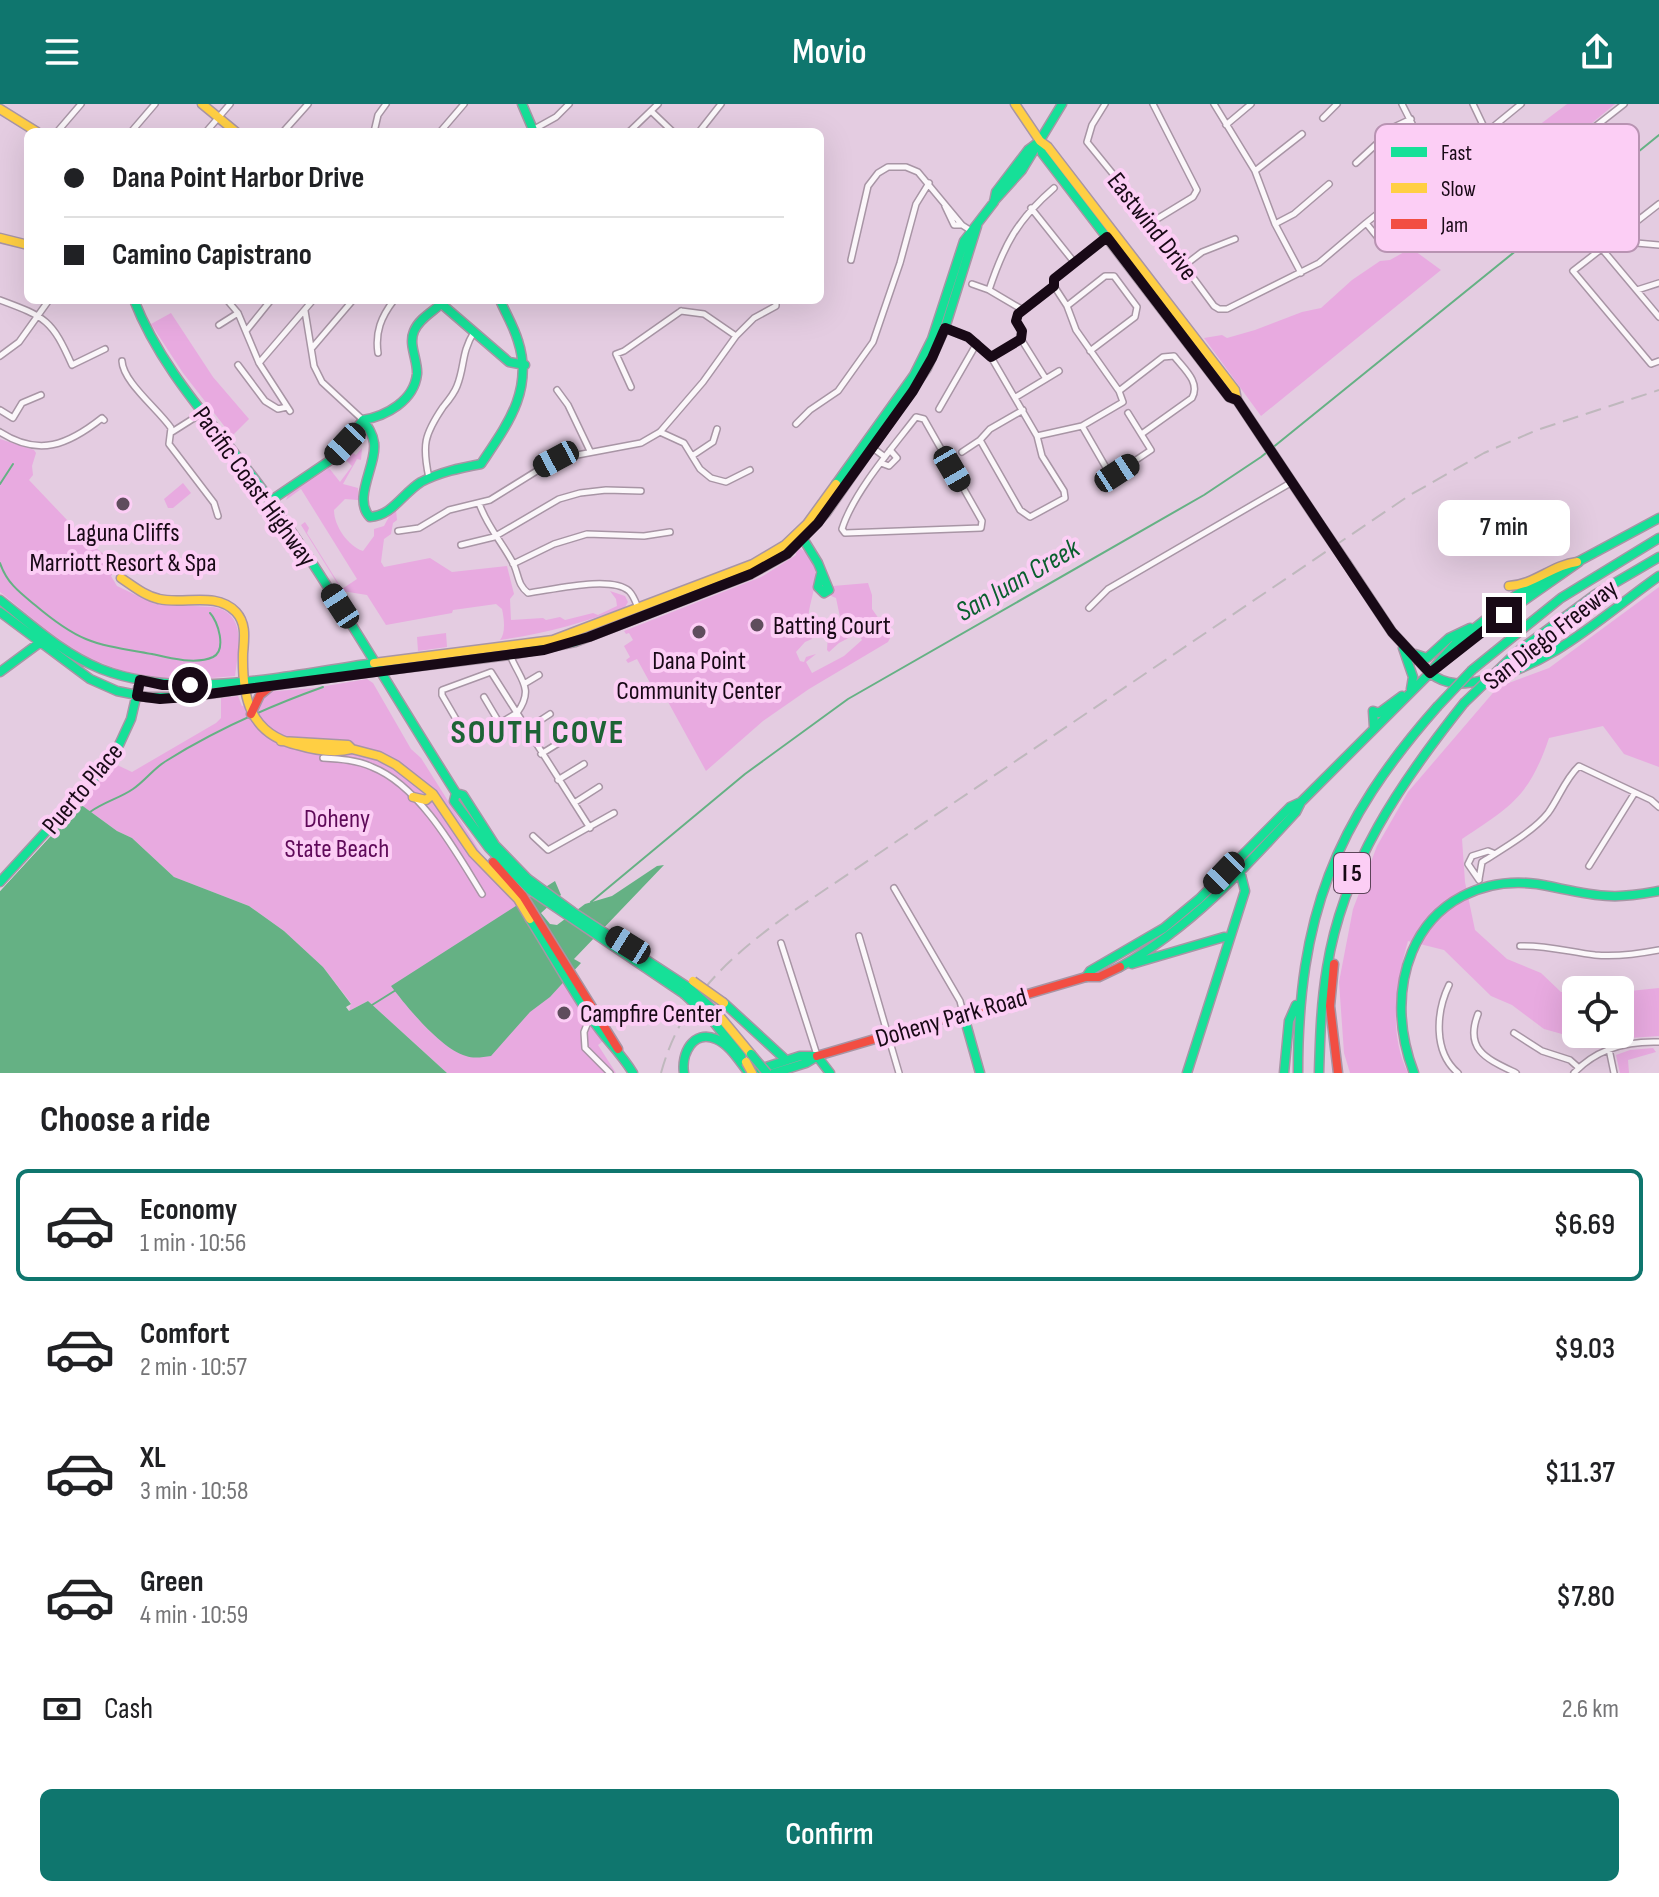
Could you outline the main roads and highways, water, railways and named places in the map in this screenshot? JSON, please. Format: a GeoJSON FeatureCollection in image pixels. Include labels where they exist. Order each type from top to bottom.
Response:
{"type":"FeatureCollection","features":[{"type":"Feature","properties":{"kind":"main road"},"geometry":{"type":"LineString","coordinates":[[202,104],[231,128]]}},
{"type":"Feature","properties":{"kind":"main road"},"geometry":{"type":"LineString","coordinates":[[522,104],[531,128]]}},
{"type":"Feature","properties":{"kind":"main road"},"geometry":{"type":"LineString","coordinates":[[1015,104],[1040,141],[1121,240],[1235,390],[1237,400],[1401,642],[1440,681],[1453,685],[1493,679],[1538,664],[1571,644],[1659,576]]}},
{"type":"Feature","properties":{"kind":"main road"},"geometry":{"type":"LineString","coordinates":[[0,600],[90,679],[137,696],[174,698],[246,684],[553,640],[763,569],[826,513],[869,445],[920,379],[941,328],[960,252],[972,229],[1002,196],[1062,104]]}},
{"type":"Feature","properties":{"kind":"main road"},"geometry":{"type":"LineString","coordinates":[[4,108],[32,128]]}},
{"type":"Feature","properties":{"kind":"main road"},"geometry":{"type":"LineString","coordinates":[[1040,141],[1042,153],[1229,397],[1237,400]]}},
{"type":"Feature","properties":{"kind":"main road"},"geometry":{"type":"LineString","coordinates":[[1107,237],[1121,240]]}},
{"type":"Feature","properties":{"kind":"main road"},"geometry":{"type":"LineString","coordinates":[[0,238],[24,244]]}},
{"type":"Feature","properties":{"kind":"main road","name":"Pacific Coast Highway"},"geometry":{"type":"LineString","coordinates":[[134,304],[159,353],[270,501],[340,606],[456,793],[463,795],[527,893],[579,915],[627,946],[660,974],[688,987],[715,1017],[751,1073]]}},
{"type":"Feature","properties":{"kind":"main road"},"geometry":{"type":"LineString","coordinates":[[270,501],[332,459],[363,420],[381,417],[399,405],[412,388],[417,374],[412,342],[414,331],[437,304]]}},
{"type":"Feature","properties":{"kind":"main road"},"geometry":{"type":"LineString","coordinates":[[443,304],[509,362],[525,365]]}},
{"type":"Feature","properties":{"kind":"main road"},"geometry":{"type":"LineString","coordinates":[[363,420],[372,429],[375,443],[373,464],[363,488],[365,512],[370,517],[383,515],[402,496],[429,478],[481,464],[518,407],[524,388],[525,365],[502,304]]}},
{"type":"Feature","properties":{"kind":"main road"},"geometry":{"type":"LineString","coordinates":[[1240,871],[1296,812],[1301,802],[1436,664],[1516,595],[1659,518]]}},
{"type":"Feature","properties":{"kind":"main road"},"geometry":{"type":"LineString","coordinates":[[801,537],[815,556],[821,574]]}},
{"type":"Feature","properties":{"kind":"main road","name":"San Diego Freeway"},"geometry":{"type":"LineString","coordinates":[[1298,1073],[1298,999],[1308,935],[1341,842],[1358,808],[1388,763],[1472,670],[1557,599],[1659,538]]}},
{"type":"Feature","properties":{"kind":"main road","name":"San Diego Freeway"},"geometry":{"type":"LineString","coordinates":[[1319,1073],[1322,1002],[1333,930],[1353,872],[1408,774],[1464,703],[1517,652],[1596,594],[1659,557]]}},
{"type":"Feature","properties":{"kind":"main road"},"geometry":{"type":"LineString","coordinates":[[1401,642],[1418,656],[1427,658],[1449,638],[1462,630],[1478,629],[1579,562]]}},
{"type":"Feature","properties":{"kind":"main road"},"geometry":{"type":"LineString","coordinates":[[1509,586],[1521,585],[1561,564],[1579,562]]}},
{"type":"Feature","properties":{"kind":"main road"},"geometry":{"type":"LineString","coordinates":[[1516,595],[1529,594],[1568,572]]}},
{"type":"Feature","properties":{"kind":"main road"},"geometry":{"type":"LineString","coordinates":[[121,578],[154,598],[217,601],[233,609],[242,620],[244,629],[243,657],[251,714],[263,732],[284,743],[352,749]]}},
{"type":"Feature","properties":{"kind":"main road"},"geometry":{"type":"LineString","coordinates":[[0,612],[43,640],[100,669],[140,680],[163,685],[273,685],[376,667],[510,655],[575,642],[640,612]]}},
{"type":"Feature","properties":{"kind":"main road"},"geometry":{"type":"LineString","coordinates":[[0,672],[43,640]]}},
{"type":"Feature","properties":{"kind":"main road"},"geometry":{"type":"LineString","coordinates":[[1401,642],[1413,677],[1410,692]]}},
{"type":"Feature","properties":{"kind":"main road","name":"Puerto Place"},"geometry":{"type":"LineString","coordinates":[[0,882],[113,758],[127,730],[140,680]]}},
{"type":"Feature","properties":{"kind":"main road"},"geometry":{"type":"LineString","coordinates":[[251,714],[260,695],[273,685]]}},
{"type":"Feature","properties":{"kind":"main road"},"geometry":{"type":"LineString","coordinates":[[284,743],[319,743],[379,756],[396,765],[436,798],[473,853],[527,893],[590,1017],[606,1040],[618,1049]]}},
{"type":"Feature","properties":{"kind":"main road","name":"Pacific Coast Highway"},"geometry":{"type":"LineString","coordinates":[[456,793],[454,801],[474,829],[480,846],[527,893],[627,946]]}},
{"type":"Feature","properties":{"kind":"main road"},"geometry":{"type":"LineString","coordinates":[[413,797],[426,800],[436,798]]}},
{"type":"Feature","properties":{"kind":"main road"},"geometry":{"type":"LineString","coordinates":[[425,811],[436,798]]}},
{"type":"Feature","properties":{"kind":"main road","name":"Doheny Park Road"},"geometry":{"type":"LineString","coordinates":[[1086,977],[1090,971],[1164,928],[1199,899],[1290,807],[1301,802]]}},
{"type":"Feature","properties":{"kind":"main road"},"geometry":{"type":"LineString","coordinates":[[1187,1073],[1245,891],[1240,866],[1257,846],[1258,839]]}},
{"type":"Feature","properties":{"kind":"main road","name":"Doheny Park Road"},"geometry":{"type":"LineString","coordinates":[[774,1073],[806,1063],[817,1056],[888,1035],[1086,977],[1094,979],[1133,961],[1188,923],[1240,871]]}},
{"type":"Feature","properties":{"kind":"main road"},"geometry":{"type":"LineString","coordinates":[[1338,1073],[1330,1006],[1336,946],[1353,872]]}},
{"type":"Feature","properties":{"kind":"main road"},"geometry":{"type":"LineString","coordinates":[[1414,1073],[1404,1041],[1403,994],[1409,957],[1436,915],[1450,902],[1481,883],[1524,881],[1604,896],[1631,897],[1659,891]]}},
{"type":"Feature","properties":{"kind":"main road"},"geometry":{"type":"LineString","coordinates":[[1123,966],[1224,937],[1230,938]]}},
{"type":"Feature","properties":{"kind":"main road"},"geometry":{"type":"LineString","coordinates":[[627,946],[688,987],[724,1003],[786,1060]]}},
{"type":"Feature","properties":{"kind":"main road"},"geometry":{"type":"LineString","coordinates":[[573,983],[633,1073]]}},
{"type":"Feature","properties":{"kind":"main road"},"geometry":{"type":"LineString","coordinates":[[1284,1073],[1289,1021],[1298,999]]}},
{"type":"Feature","properties":{"kind":"main road"},"geometry":{"type":"LineString","coordinates":[[963,1013],[980,1073]]}},
{"type":"Feature","properties":{"kind":"main road"},"geometry":{"type":"LineString","coordinates":[[684,1073],[682,1060],[685,1050],[693,1041],[704,1038],[720,1042],[746,1061]]}},
{"type":"Feature","properties":{"kind":"main road","name":"Doheny Park Road"},"geometry":{"type":"LineString","coordinates":[[751,1073],[804,1055],[817,1056]]}},
{"type":"Feature","properties":{"kind":"main road"},"geometry":{"type":"LineString","coordinates":[[817,1056],[823,1073]]}},
{"type":"Feature","properties":{"kind":"main road"},"geometry":{"type":"LineString","coordinates":[[817,1056],[830,1073]]}},
{"type":"Feature","properties":{"kind":"main road","name":"Pacific Coast Highway"},"geometry":{"type":"LineString","coordinates":[[746,1061],[764,1073]]}},
{"type":"Feature","properties":{"kind":"waterway","name":"San Juan Creek"},"geometry":{"type":"LineString","coordinates":[[1639,151],[1659,135]]}},
{"type":"Feature","properties":{"kind":"waterway","name":"San Juan Creek"},"geometry":{"type":"LineString","coordinates":[[591,902],[745,774],[848,699],[1204,495],[1261,457],[1514,252]]}},
{"type":"Feature","properties":{"kind":"waterway"},"geometry":{"type":"LineString","coordinates":[[0,484],[13,464]]}},
{"type":"Feature","properties":{"kind":"waterway"},"geometry":{"type":"LineString","coordinates":[[0,563],[14,587],[51,618],[77,635],[102,644],[182,660],[213,657],[220,648],[220,642],[216,622],[210,613]]}},
{"type":"Feature","properties":{"kind":"waterway"},"geometry":{"type":"LineString","coordinates":[[90,812],[133,789],[162,764],[203,739],[323,687]]}},
{"type":"Feature","properties":{"kind":"waterway","name":"San Juan Creek"},"geometry":{"type":"LineString","coordinates":[[372,1005],[396,990]]}},
{"type":"Feature","properties":{"kind":"railway"},"geometry":{"type":"LineString","coordinates":[[661,1073],[681,1024],[709,983],[744,948],[786,916],[1410,495],[1484,453],[1537,430],[1659,390]]}},
{"type":"Feature","properties":{"kind":"place","name":"Laguna Cliffs Marriott Resort & Spa"},"geometry":{"type":"Point","coordinates":[123,504]}},
{"type":"Feature","properties":{"kind":"place","name":"Batting Court"},"geometry":{"type":"Point","coordinates":[757,625]}},
{"type":"Feature","properties":{"kind":"place","name":"Dana Point Community Center"},"geometry":{"type":"Point","coordinates":[699,632]}},
{"type":"Feature","properties":{"kind":"place","name":"Campfire Center"},"geometry":{"type":"Point","coordinates":[564,1013]}},
{"type":"Feature","properties":{"kind":"district","name":"SOUTH COVE"},"geometry":{"type":"Point","coordinates":[538,731]}},
{"type":"Feature","properties":{"kind":"park label","name":"Doheny State Beach"},"geometry":{"type":"Point","coordinates":[337,833]}}]}
